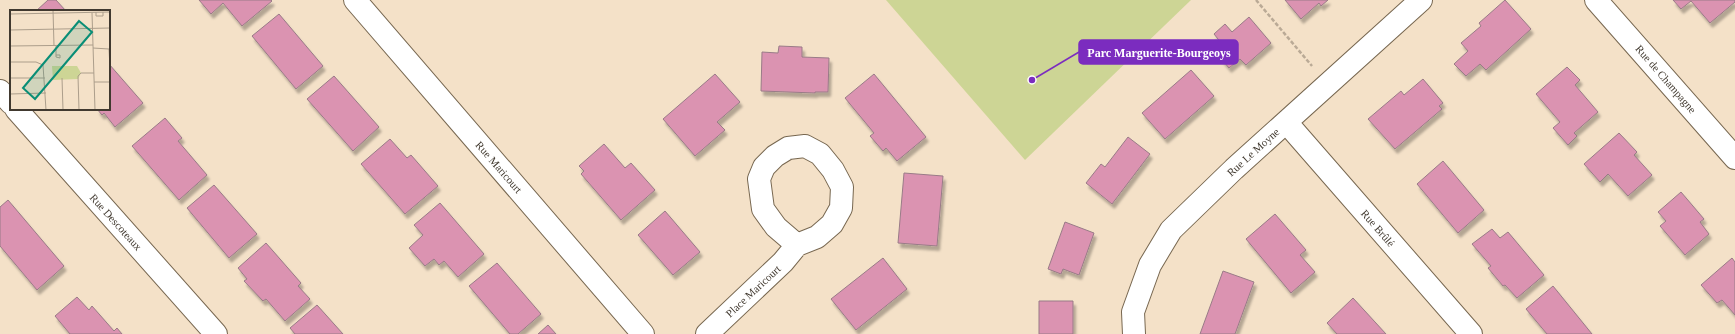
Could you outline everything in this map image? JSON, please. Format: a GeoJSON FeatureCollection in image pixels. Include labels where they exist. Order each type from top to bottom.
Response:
{"type":"FeatureCollection","features":[{"type":"Feature","properties":{"kind":"street","name":"Rue Maricourt"},"geometry":{"type":"LineString","coordinates":[[355,0],[643,334]]}},
{"type":"Feature","properties":{"kind":"street","name":"Rue Le Moyne"},"geometry":{"type":"LineString","coordinates":[[1134,334],[1133,312],[1150,265],[1171,230],[1228,174],[1421,0]]}},
{"type":"Feature","properties":{"kind":"street","name":"Rue de Champagne"},"geometry":{"type":"LineString","coordinates":[[1596,0],[1735,158]]}},
{"type":"Feature","properties":{"kind":"street"},"geometry":{"type":"LineString","coordinates":[[0,91],[10,102]]}},
{"type":"Feature","properties":{"kind":"street","name":"Rue Descoteaux"},"geometry":{"type":"LineString","coordinates":[[17,110],[216,334]]}},
{"type":"Feature","properties":{"kind":"street","name":"Rue Brûlé"},"geometry":{"type":"LineString","coordinates":[[1286,122],[1471,334]]}},
{"type":"Feature","properties":{"kind":"street","name":"Place Maricourt"},"geometry":{"type":"LineString","coordinates":[[707,334],[783,262],[797,245],[816,237],[832,224],[841,208],[842,187],[834,170],[820,154],[805,146],[788,148],[775,156],[764,167],[759,179],[763,209],[776,228],[797,245]]}},
{"type":"Feature","properties":{"kind":"path"},"geometry":{"type":"LineString","coordinates":[[1256,0],[1328,84]]}},
{"type":"Feature","properties":{"kind":"green space"},"geometry":{"type":"Polygon","coordinates":[[[886,0],[1191,0],[1025,160],[886,0]]]}},
{"type":"Feature","properties":{"kind":"building"},"geometry":{"type":"Polygon","coordinates":[[[48,0],[56,0],[65,10],[37,10],[48,0]]]}},
{"type":"Feature","properties":{"kind":"building"},"geometry":{"type":"Polygon","coordinates":[[[199,0],[272,1],[242,26],[223,3],[211,14],[199,0]]]}},
{"type":"Feature","properties":{"kind":"building"},"geometry":{"type":"Polygon","coordinates":[[[1285,0],[1328,0],[1321,6],[1319,3],[1301,19],[1285,0]]]}},
{"type":"Feature","properties":{"kind":"building"},"geometry":{"type":"Polygon","coordinates":[[[1505,0],[1531,29],[1486,70],[1480,64],[1466,76],[1454,64],[1468,51],[1461,43],[1481,26],[1479,23],[1505,0]]]}},
{"type":"Feature","properties":{"kind":"building"},"geometry":{"type":"Polygon","coordinates":[[[1673,0],[1735,0],[1735,2],[1710,23],[1691,1],[1681,9],[1673,0]]]}},
{"type":"Feature","properties":{"kind":"building"},"geometry":{"type":"Polygon","coordinates":[[[279,14],[323,66],[296,89],[252,36],[279,14]]]}},
{"type":"Feature","properties":{"kind":"building"},"geometry":{"type":"Polygon","coordinates":[[[1249,17],[1271,43],[1246,65],[1240,59],[1229,68],[1218,55],[1223,51],[1218,47],[1222,44],[1214,34],[1225,24],[1232,32],[1249,17]]]}},
{"type":"Feature","properties":{"kind":"building"},"geometry":{"type":"Polygon","coordinates":[[[779,46],[802,47],[802,57],[829,58],[828,92],[761,91],[762,52],[778,53],[779,46]]]}},
{"type":"Feature","properties":{"kind":"building"},"geometry":{"type":"Polygon","coordinates":[[[110,65],[143,103],[115,127],[104,113],[102,115],[98,110],[110,110],[110,65]]]}},
{"type":"Feature","properties":{"kind":"building"},"geometry":{"type":"Polygon","coordinates":[[[1567,67],[1580,80],[1575,85],[1598,112],[1574,133],[1577,136],[1568,145],[1553,128],[1560,122],[1536,94],[1567,67]]]}},
{"type":"Feature","properties":{"kind":"building"},"geometry":{"type":"Polygon","coordinates":[[[1191,70],[1214,96],[1165,139],[1142,113],[1191,70]]]}},
{"type":"Feature","properties":{"kind":"building"},"geometry":{"type":"Polygon","coordinates":[[[715,74],[740,102],[717,122],[725,130],[695,156],[663,119],[715,74]]]}},
{"type":"Feature","properties":{"kind":"building"},"geometry":{"type":"Polygon","coordinates":[[[874,74],[926,137],[897,161],[886,148],[883,151],[870,136],[874,133],[845,98],[874,74]]]}},
{"type":"Feature","properties":{"kind":"building"},"geometry":{"type":"Polygon","coordinates":[[[334,76],[379,127],[353,151],[307,99],[334,76]]]}},
{"type":"Feature","properties":{"kind":"building"},"geometry":{"type":"Polygon","coordinates":[[[1423,79],[1443,103],[1439,106],[1442,109],[1395,149],[1368,119],[1401,91],[1404,95],[1423,79]]]}},
{"type":"Feature","properties":{"kind":"building"},"geometry":{"type":"Polygon","coordinates":[[[165,118],[182,138],[178,141],[207,175],[179,200],[132,146],[165,118]]]}},
{"type":"Feature","properties":{"kind":"building"},"geometry":{"type":"Polygon","coordinates":[[[1619,133],[1637,152],[1634,155],[1652,175],[1628,196],[1608,174],[1600,182],[1584,164],[1619,133]]]}},
{"type":"Feature","properties":{"kind":"building"},"geometry":{"type":"Polygon","coordinates":[[[1128,137],[1150,154],[1112,204],[1086,183],[1101,164],[1105,167],[1128,137]]]}},
{"type":"Feature","properties":{"kind":"building"},"geometry":{"type":"Polygon","coordinates":[[[390,139],[407,158],[411,155],[438,186],[405,214],[361,164],[390,139]]]}},
{"type":"Feature","properties":{"kind":"building"},"geometry":{"type":"Polygon","coordinates":[[[604,144],[625,168],[631,163],[655,190],[621,220],[581,174],[584,171],[579,166],[604,144]]]}},
{"type":"Feature","properties":{"kind":"building"},"geometry":{"type":"Polygon","coordinates":[[[1443,161],[1484,210],[1458,233],[1417,184],[1443,161]]]}},
{"type":"Feature","properties":{"kind":"building"},"geometry":{"type":"Polygon","coordinates":[[[904,173],[943,176],[937,246],[898,243],[904,173]]]}},
{"type":"Feature","properties":{"kind":"building"},"geometry":{"type":"Polygon","coordinates":[[[214,185],[257,234],[229,258],[187,208],[214,185]]]}},
{"type":"Feature","properties":{"kind":"building"},"geometry":{"type":"Polygon","coordinates":[[[1681,192],[1704,219],[1700,222],[1709,234],[1685,255],[1660,226],[1666,221],[1658,212],[1681,192]]]}},
{"type":"Feature","properties":{"kind":"building"},"geometry":{"type":"Polygon","coordinates":[[[8,200],[64,266],[37,290],[0,246],[0,207],[8,200]]]}},
{"type":"Feature","properties":{"kind":"building"},"geometry":{"type":"Polygon","coordinates":[[[440,203],[484,254],[458,277],[444,261],[439,265],[434,259],[425,266],[409,248],[423,235],[414,225],[440,203]]]}},
{"type":"Feature","properties":{"kind":"building"},"geometry":{"type":"Polygon","coordinates":[[[665,211],[700,252],[673,275],[638,235],[665,211]]]}},
{"type":"Feature","properties":{"kind":"building"},"geometry":{"type":"Polygon","coordinates":[[[1275,214],[1306,250],[1300,255],[1315,272],[1291,293],[1246,239],[1275,214]]]}},
{"type":"Feature","properties":{"kind":"building"},"geometry":{"type":"Polygon","coordinates":[[[1065,222],[1094,233],[1079,275],[1063,269],[1061,274],[1048,269],[1065,222]]]}},
{"type":"Feature","properties":{"kind":"building"},"geometry":{"type":"Polygon","coordinates":[[[1492,229],[1500,238],[1508,232],[1544,275],[1517,298],[1505,285],[1503,286],[1488,268],[1491,266],[1472,244],[1492,229]]]}},
{"type":"Feature","properties":{"kind":"building"},"geometry":{"type":"Polygon","coordinates":[[[266,243],[301,283],[298,286],[310,299],[285,321],[266,299],[263,301],[244,281],[247,279],[238,268],[266,243]]]}},
{"type":"Feature","properties":{"kind":"building"},"geometry":{"type":"Polygon","coordinates":[[[883,258],[907,289],[856,330],[831,299],[883,258]]]}},
{"type":"Feature","properties":{"kind":"building"},"geometry":{"type":"Polygon","coordinates":[[[1732,258],[1735,262],[1735,315],[1722,300],[1717,303],[1701,285],[1732,258]]]}},
{"type":"Feature","properties":{"kind":"building"},"geometry":{"type":"Polygon","coordinates":[[[497,263],[541,314],[518,334],[510,334],[469,286],[497,263]]]}},
{"type":"Feature","properties":{"kind":"building"},"geometry":{"type":"Polygon","coordinates":[[[1223,271],[1254,282],[1235,334],[1200,334],[1223,271]]]}},
{"type":"Feature","properties":{"kind":"building"},"geometry":{"type":"Polygon","coordinates":[[[1553,286],[1592,334],[1547,334],[1526,309],[1553,286]]]}},
{"type":"Feature","properties":{"kind":"building"},"geometry":{"type":"Polygon","coordinates":[[[77,297],[89,310],[92,306],[114,331],[117,328],[122,334],[70,334],[55,316],[77,297]]]}},
{"type":"Feature","properties":{"kind":"building"},"geometry":{"type":"Polygon","coordinates":[[[1353,298],[1386,334],[1337,334],[1327,323],[1353,298]]]}},
{"type":"Feature","properties":{"kind":"building"},"geometry":{"type":"Polygon","coordinates":[[[1039,301],[1073,301],[1073,334],[1039,334],[1039,301]]]}},
{"type":"Feature","properties":{"kind":"building"},"geometry":{"type":"Polygon","coordinates":[[[317,305],[343,334],[295,334],[290,328],[317,305]]]}},
{"type":"Feature","properties":{"kind":"building"},"geometry":{"type":"Polygon","coordinates":[[[548,325],[556,334],[538,334],[548,325]]]}},
{"type":"Feature","properties":{"kind":"place","name":"Parc Marguerite-Bourgeoys"},"geometry":{"type":"Point","coordinates":[1032,80]}}]}
